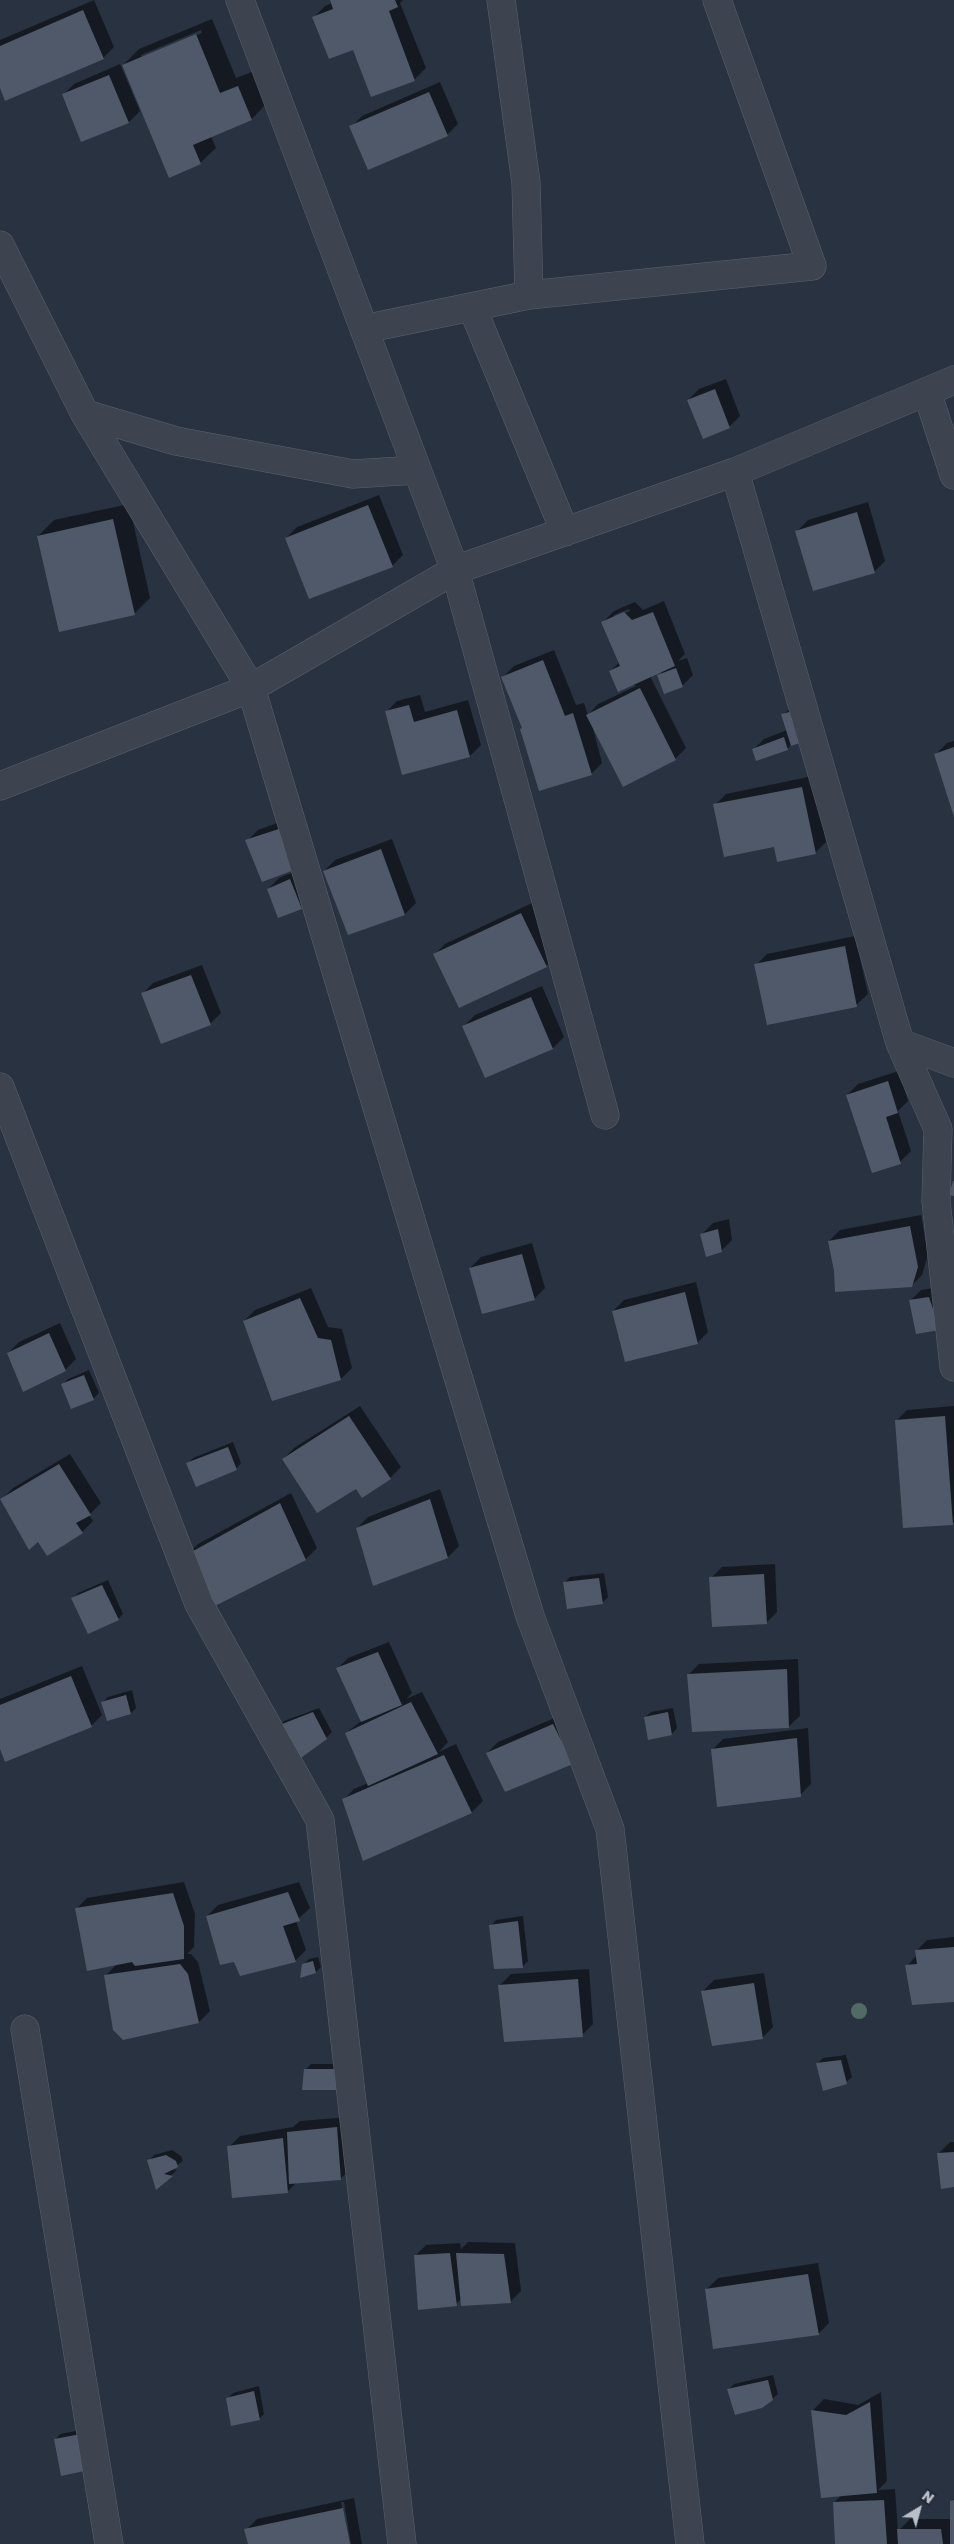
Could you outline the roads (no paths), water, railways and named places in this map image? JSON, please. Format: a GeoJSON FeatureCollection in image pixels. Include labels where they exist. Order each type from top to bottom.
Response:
{"type":"FeatureCollection","features":[{"type":"Feature","properties":{"kind":"street"},"geometry":{"type":"LineString","coordinates":[[240,0],[455,570],[605,1115]]}},
{"type":"Feature","properties":{"kind":"street"},"geometry":{"type":"LineString","coordinates":[[501,0],[526,183],[529,295]]}},
{"type":"Feature","properties":{"kind":"street"},"geometry":{"type":"LineString","coordinates":[[364,329],[529,295],[812,266],[717,0]]}},
{"type":"Feature","properties":{"kind":"street"},"geometry":{"type":"LineString","coordinates":[[0,245],[85,414],[251,688],[530,1616],[610,1829],[690,2544]]}},
{"type":"Feature","properties":{"kind":"street"},"geometry":{"type":"LineString","coordinates":[[472,307],[565,532]]}},
{"type":"Feature","properties":{"kind":"street"},"geometry":{"type":"LineString","coordinates":[[0,786],[251,688],[455,570],[736,472],[954,380]]}},
{"type":"Feature","properties":{"kind":"street"},"geometry":{"type":"LineString","coordinates":[[927,392],[954,475]]}},
{"type":"Feature","properties":{"kind":"street"},"geometry":{"type":"LineString","coordinates":[[85,414],[176,441],[353,474],[417,470]]}},
{"type":"Feature","properties":{"kind":"street"},"geometry":{"type":"LineString","coordinates":[[736,472],[900,1043],[938,1129],[936,1201],[954,1359]]}},
{"type":"Feature","properties":{"kind":"street"},"geometry":{"type":"LineString","coordinates":[[900,1043],[954,1063]]}},
{"type":"Feature","properties":{"kind":"street"},"geometry":{"type":"LineString","coordinates":[[0,1087],[199,1604],[320,1820],[402,2544]]}},
{"type":"Feature","properties":{"kind":"street"},"geometry":{"type":"LineString","coordinates":[[26,2029],[109,2544]]}}]}
